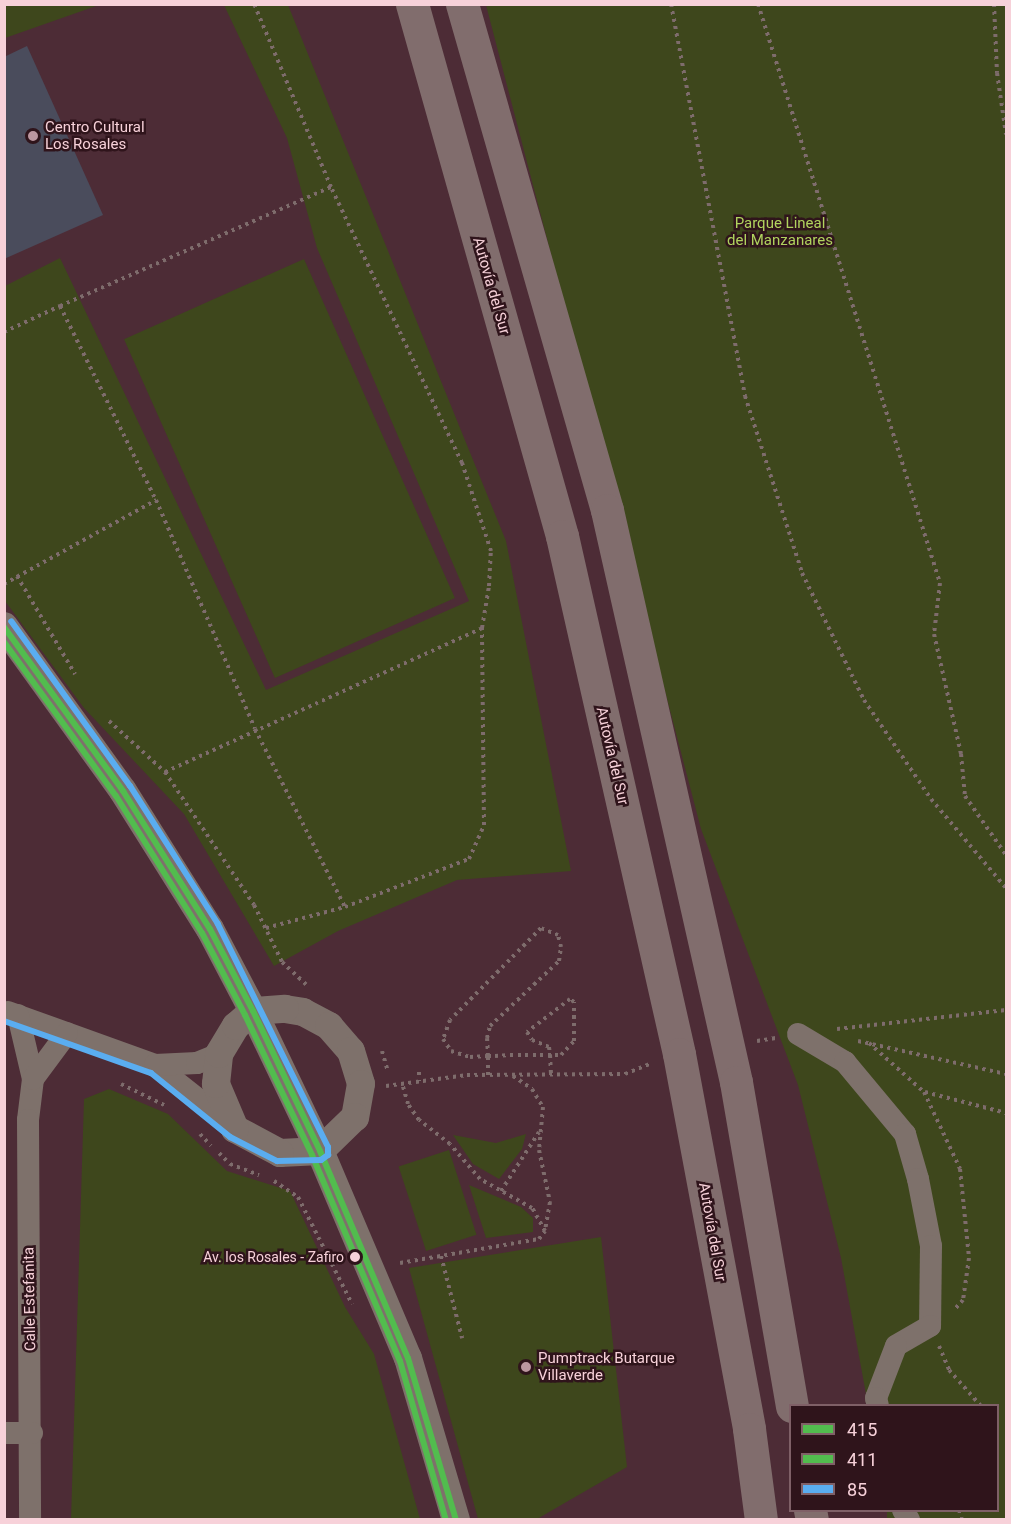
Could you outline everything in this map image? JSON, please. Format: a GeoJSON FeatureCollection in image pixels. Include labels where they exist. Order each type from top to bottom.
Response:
{"type":"FeatureCollection","features":[{"type":"Feature","properties":{"kind":"highway","name":"Autovía del Sur"},"geometry":{"type":"LineString","coordinates":[[412,4],[565,547],[679,1054],[749,1429],[761,1520]]}},
{"type":"Feature","properties":{"kind":"highway"},"geometry":{"type":"LineString","coordinates":[[462,4],[607,510],[736,1082],[792,1404]]}},
{"type":"Feature","properties":{"kind":"street"},"geometry":{"type":"LineString","coordinates":[[4,627],[123,791],[210,929],[254,1011],[320,1151],[408,1358],[456,1520]]}},
{"type":"Feature","properties":{"kind":"street"},"geometry":{"type":"LineString","coordinates":[[11,1013],[155,1065],[235,1129],[280,1153],[320,1151],[355,1116],[374,1085],[351,1051],[328,1026],[303,1012],[254,1011],[236,1026],[219,1054],[216,1084],[235,1129]]}},
{"type":"Feature","properties":{"kind":"street","name":"Calle Estefanita"},"geometry":{"type":"LineString","coordinates":[[11,1013],[33,1079],[28,1120],[32,1433],[30,1520]]}},
{"type":"Feature","properties":{"kind":"street","name":"Calle Estefanita"},"geometry":{"type":"LineString","coordinates":[[33,1079],[67,1033]]}},
{"type":"Feature","properties":{"kind":"street"},"geometry":{"type":"LineString","coordinates":[[798,1034],[845,1062],[905,1134],[918,1179],[931,1246],[930,1326],[896,1346],[876,1398],[878,1404]]}},
{"type":"Feature","properties":{"kind":"street"},"geometry":{"type":"LineString","coordinates":[[155,1065],[197,1064],[219,1054]]}},
{"type":"Feature","properties":{"kind":"street"},"geometry":{"type":"LineString","coordinates":[[4,1432],[32,1433]]}},
{"type":"Feature","properties":{"kind":"path"},"geometry":{"type":"LineString","coordinates":[[254,4],[331,187],[462,463],[491,551],[482,628],[484,825],[469,859],[345,907],[266,928]]}},
{"type":"Feature","properties":{"kind":"path"},"geometry":{"type":"LineString","coordinates":[[671,4],[745,396],[802,573],[864,700],[931,799],[1006,888]]}},
{"type":"Feature","properties":{"kind":"path"},"geometry":{"type":"LineString","coordinates":[[758,4],[939,583],[934,634],[961,754],[965,796],[1006,855]]}},
{"type":"Feature","properties":{"kind":"path"},"geometry":{"type":"LineString","coordinates":[[994,4],[997,74],[1006,134]]}},
{"type":"Feature","properties":{"kind":"path"},"geometry":{"type":"LineString","coordinates":[[4,332],[331,187]]}},
{"type":"Feature","properties":{"kind":"path"},"geometry":{"type":"LineString","coordinates":[[60,306],[156,500],[255,729],[345,907]]}},
{"type":"Feature","properties":{"kind":"path"},"geometry":{"type":"LineString","coordinates":[[4,584],[156,500]]}},
{"type":"Feature","properties":{"kind":"path"},"geometry":{"type":"LineString","coordinates":[[17,576],[78,680]]}},
{"type":"Feature","properties":{"kind":"path"},"geometry":{"type":"LineString","coordinates":[[165,772],[255,729],[482,628]]}},
{"type":"Feature","properties":{"kind":"path"},"geometry":{"type":"LineString","coordinates":[[105,718],[165,772],[266,928],[282,962],[312,989]]}},
{"type":"Feature","properties":{"kind":"path"},"geometry":{"type":"LineString","coordinates":[[488,1075],[488,1056],[490,1026],[559,961],[561,947],[558,935],[551,930],[541,928],[450,1020],[444,1045],[470,1058],[488,1056],[550,1055],[569,1050],[574,1041],[574,1002],[570,999],[527,1032],[532,1040],[549,1047],[550,1055],[550,1075]]}},
{"type":"Feature","properties":{"kind":"path"},"geometry":{"type":"LineString","coordinates":[[757,1041],[798,1034],[1006,1010]]}},
{"type":"Feature","properties":{"kind":"path"},"geometry":{"type":"LineString","coordinates":[[823,1031],[1006,1074]]}},
{"type":"Feature","properties":{"kind":"path"},"geometry":{"type":"LineString","coordinates":[[374,1085],[388,1062],[380,1047]]}},
{"type":"Feature","properties":{"kind":"path"},"geometry":{"type":"LineString","coordinates":[[374,1085],[488,1075],[626,1074],[650,1064]]}},
{"type":"Feature","properties":{"kind":"path"},"geometry":{"type":"LineString","coordinates":[[419,1072],[419,1081]]}},
{"type":"Feature","properties":{"kind":"path"},"geometry":{"type":"LineString","coordinates":[[400,1263],[539,1239],[545,1231],[550,1202],[539,1150],[543,1107],[532,1089],[512,1075]]}},
{"type":"Feature","properties":{"kind":"path"},"geometry":{"type":"LineString","coordinates":[[402,1083],[408,1104],[419,1120],[450,1144],[480,1179],[532,1208],[545,1231]]}},
{"type":"Feature","properties":{"kind":"path"},"geometry":{"type":"LineString","coordinates":[[121,1084],[168,1107]]}},
{"type":"Feature","properties":{"kind":"path"},"geometry":{"type":"LineString","coordinates":[[924,1092],[1006,1113]]}},
{"type":"Feature","properties":{"kind":"path"},"geometry":{"type":"LineString","coordinates":[[501,1191],[541,1128]]}},
{"type":"Feature","properties":{"kind":"path"},"geometry":{"type":"LineString","coordinates":[[197,1132],[230,1164],[286,1186],[298,1197],[354,1307]]}},
{"type":"Feature","properties":{"kind":"path"},"geometry":{"type":"LineString","coordinates":[[441,1256],[462,1338]]}},
{"type":"Feature","properties":{"kind":"path"},"geometry":{"type":"LineString","coordinates":[[949,1370],[979,1404]]}},
{"type":"Feature","properties":{"kind":"green space"},"geometry":{"type":"Polygon","coordinates":[[[5,4],[98,4],[99,5],[5,38],[5,4]]]}},
{"type":"Feature","properties":{"kind":"green space"},"geometry":{"type":"Polygon","coordinates":[[[224,5],[288,5],[506,541],[571,871],[457,880],[338,931],[274,966],[184,814],[84,708],[5,601],[5,286],[60,258],[266,690],[469,601],[317,248],[287,138],[224,5]]]}},
{"type":"Feature","properties":{"kind":"green space","name":"Parque Lineal del Manzanares"},"geometry":{"type":"Polygon","coordinates":[[[486,5],[1006,5],[1006,1519],[887,1519],[887,1512],[999,1512],[999,1404],[868,1404],[841,1258],[798,1085],[701,829],[486,5]]]}},
{"type":"Feature","properties":{"kind":"green space"},"geometry":{"type":"Polygon","coordinates":[[[304,259],[455,598],[275,678],[124,339],[304,259]]]}},
{"type":"Feature","properties":{"kind":"green space"},"geometry":{"type":"Polygon","coordinates":[[[109,1089],[168,1114],[227,1171],[290,1191],[345,1307],[374,1354],[420,1519],[71,1519],[84,1099],[109,1089]]]}},
{"type":"Feature","properties":{"kind":"green space"},"geometry":{"type":"Polygon","coordinates":[[[526,1134],[522,1149],[499,1179],[473,1164],[453,1135],[496,1143],[526,1134]]]}},
{"type":"Feature","properties":{"kind":"green space"},"geometry":{"type":"Polygon","coordinates":[[[449,1150],[477,1235],[426,1251],[399,1166],[449,1150]]]}},
{"type":"Feature","properties":{"kind":"green space"},"geometry":{"type":"Polygon","coordinates":[[[469,1185],[521,1207],[533,1218],[533,1232],[486,1238],[469,1185]]]}},
{"type":"Feature","properties":{"kind":"green space","name":"Pumptrack Butarque Villaverde"},"geometry":{"type":"Polygon","coordinates":[[[601,1237],[627,1467],[537,1519],[478,1519],[409,1268],[601,1237]]]}},
{"type":"Feature","properties":{"kind":"building"},"geometry":{"type":"Polygon","coordinates":[[[27,46],[103,215],[4,259],[4,57],[27,46]]]}},
{"type":"Feature","properties":{"kind":"transit line","name":"85"},"geometry":{"type":"LineString","coordinates":[[4,1021],[151,1073],[230,1137],[277,1161],[321,1160],[328,1155],[328,1147],[218,924],[130,786],[11,621]]}},
{"type":"Feature","properties":{"kind":"transit line","name":"415"},"geometry":{"type":"LineString","coordinates":[[4,627],[123,791],[210,929],[253,1011],[320,1151],[408,1358],[456,1520]]}},
{"type":"Feature","properties":{"kind":"transit line","name":"411"},"geometry":{"type":"LineString","coordinates":[[4,642],[116,796],[202,933],[245,1015],[312,1155],[400,1361],[446,1520]]}},
{"type":"Feature","properties":{"kind":"place","name":"Centro Cultural Los Rosales"},"geometry":{"type":"Point","coordinates":[33,136]}},
{"type":"Feature","properties":{"kind":"place","name":"Av. los Rosales - Zafiro"},"geometry":{"type":"Point","coordinates":[355,1257]}},
{"type":"Feature","properties":{"kind":"place","name":"Pumptrack Butarque Villaverde"},"geometry":{"type":"Point","coordinates":[526,1367]}}]}
